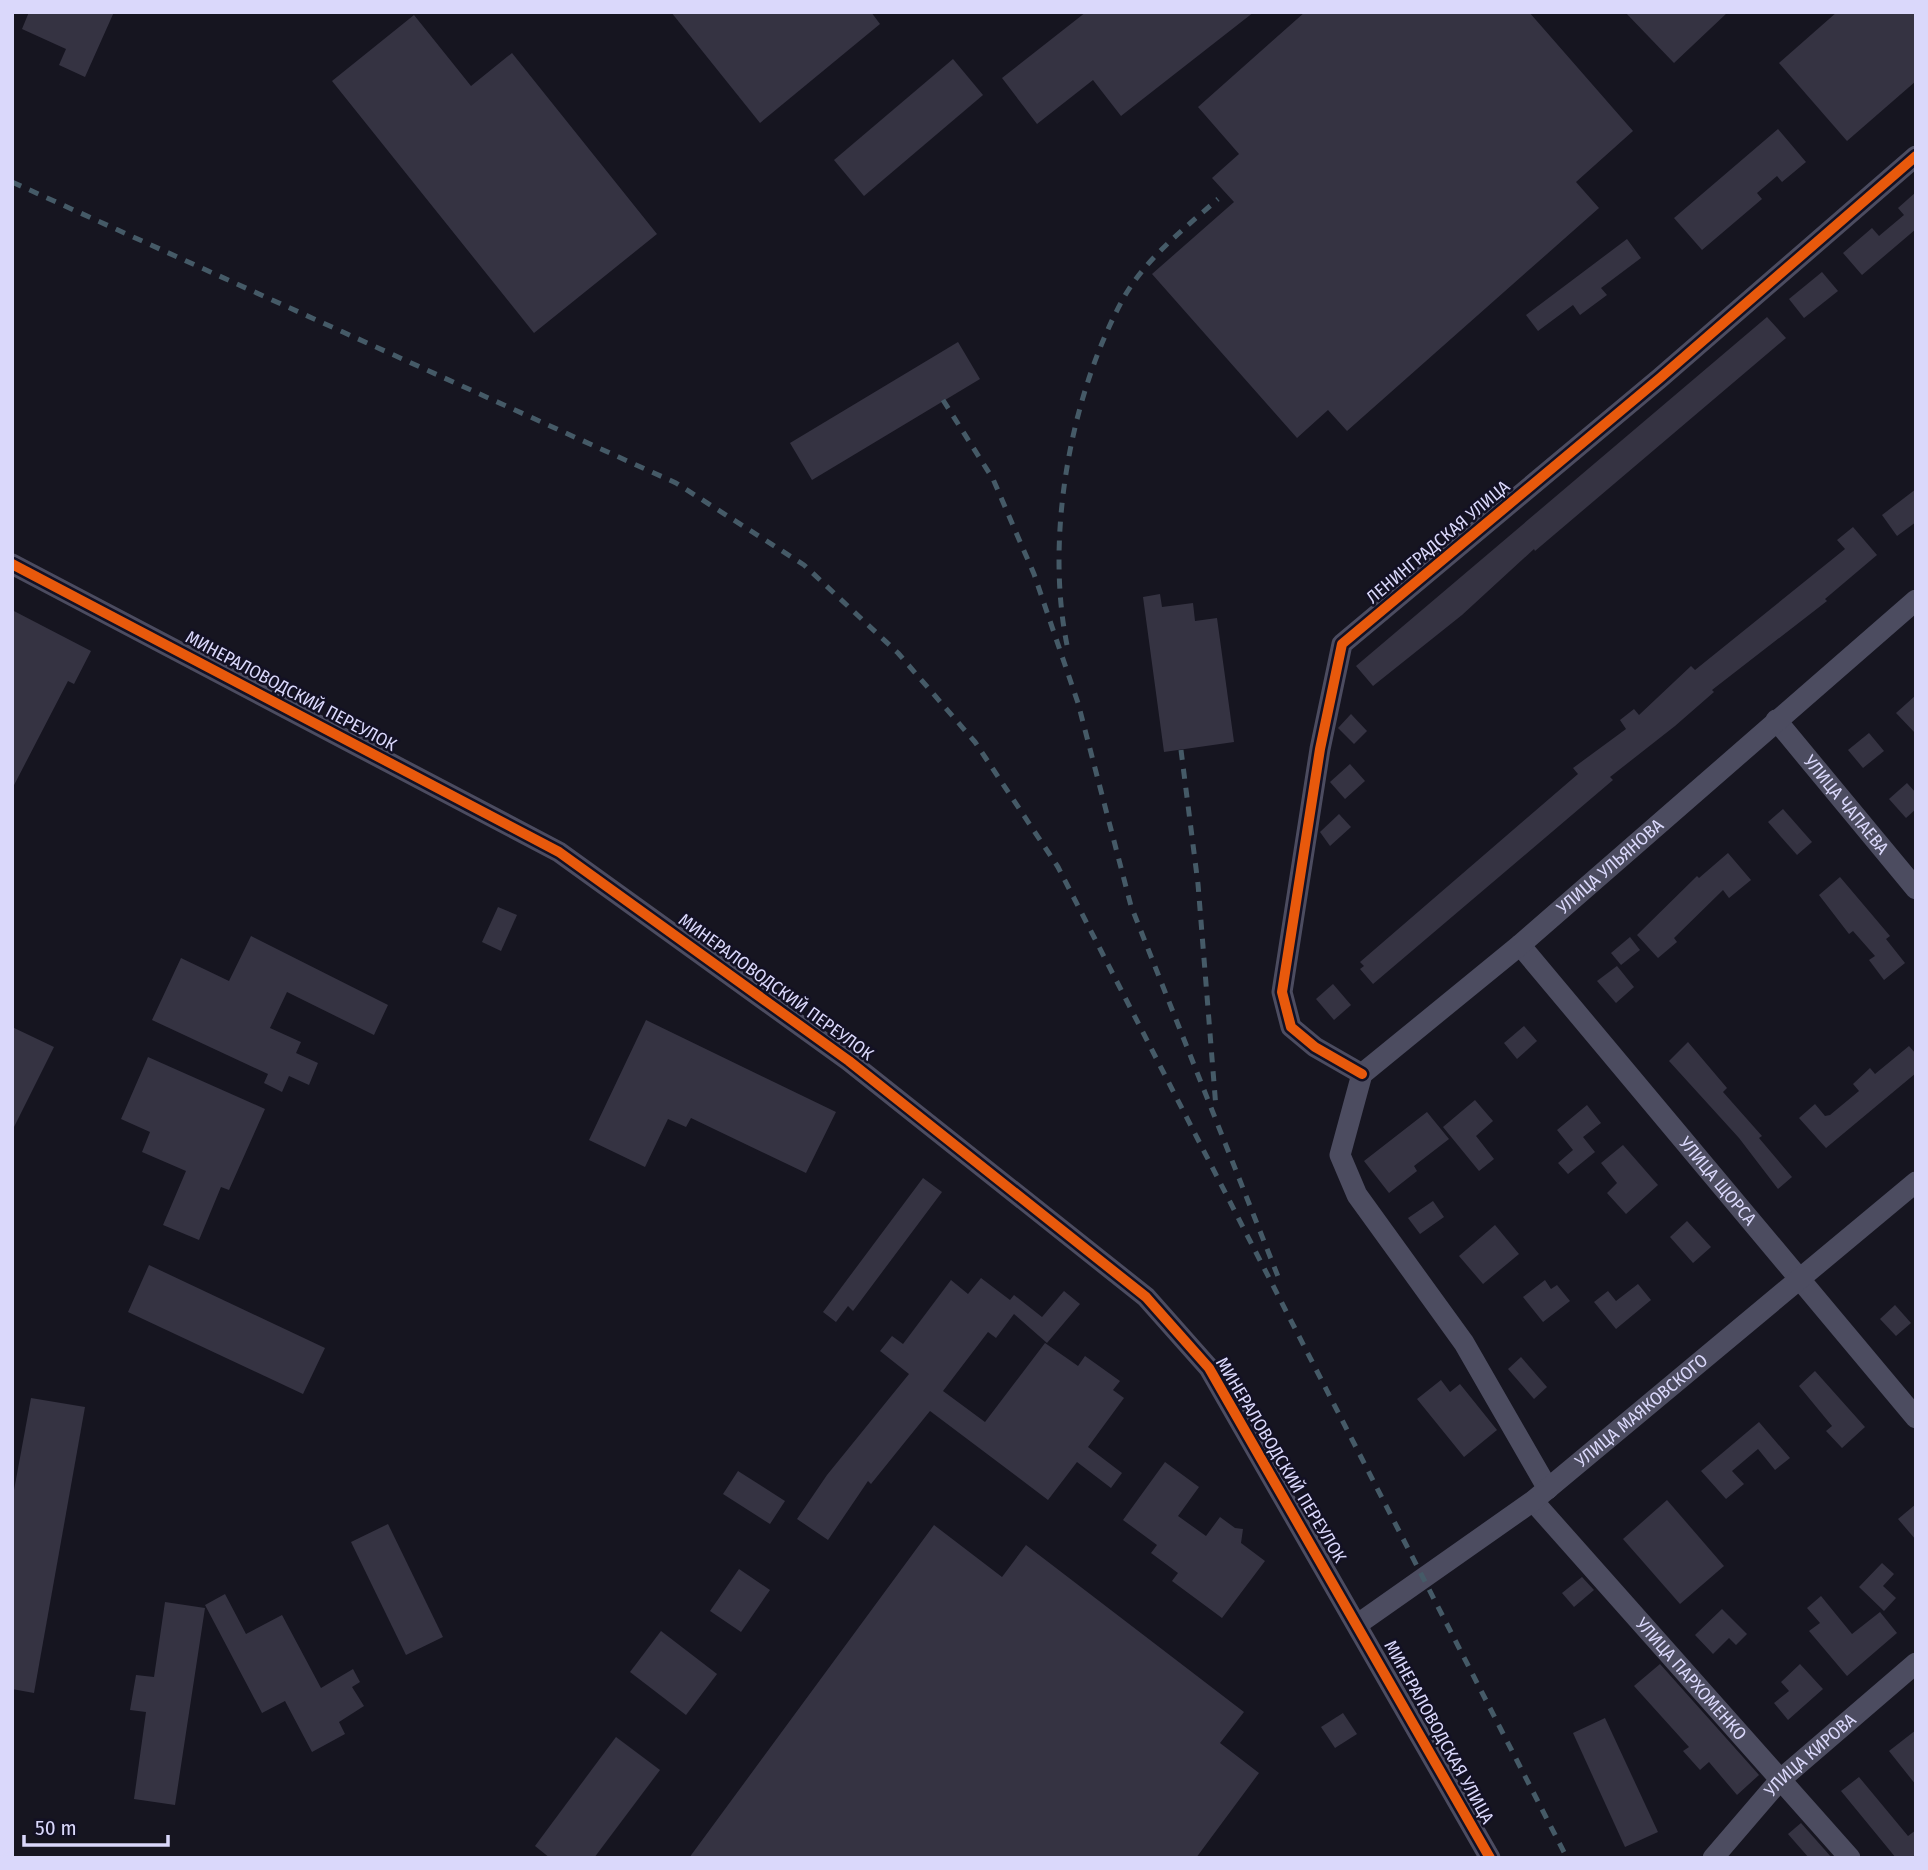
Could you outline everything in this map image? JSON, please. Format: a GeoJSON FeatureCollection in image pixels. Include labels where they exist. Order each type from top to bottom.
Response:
{"type":"FeatureCollection","features":[{"type":"Feature","properties":{"kind":"street","name":"ЛЕНИНГРАДСКАЯ УЛИЦА"},"geometry":{"type":"LineString","coordinates":[[1362,1074],[1315,1047],[1291,1027],[1282,992],[1320,749],[1342,644],[1660,378],[1916,156]]}},
{"type":"Feature","properties":{"kind":"street","name":"МИНЕРАЛОВОДСКИЙ ПЕРЕУЛОК"},"geometry":{"type":"LineString","coordinates":[[12,564],[559,852],[859,1068],[1146,1297],[1209,1368],[1358,1624]]}},
{"type":"Feature","properties":{"kind":"street","name":"УЛИЦА УЛЬЯНОВА"},"geometry":{"type":"LineString","coordinates":[[1362,1074],[1520,945],[1916,600]]}},
{"type":"Feature","properties":{"kind":"street","name":"УЛИЦА ЧАПАЕВА"},"geometry":{"type":"LineString","coordinates":[[1776,720],[1916,889]]}},
{"type":"Feature","properties":{"kind":"street","name":"УЛИЦА ЩОРСА"},"geometry":{"type":"LineString","coordinates":[[1520,945],[1916,1419]]}},
{"type":"Feature","properties":{"kind":"street","name":"УЛИЦА ПАРХОМЕНКО"},"geometry":{"type":"LineString","coordinates":[[1362,1074],[1340,1155],[1357,1195],[1464,1343],[1540,1495],[1780,1780],[1850,1858]]}},
{"type":"Feature","properties":{"kind":"street","name":"УЛИЦА МАЯКОВСКОГО"},"geometry":{"type":"LineString","coordinates":[[1358,1624],[1540,1495],[1916,1182]]}},
{"type":"Feature","properties":{"kind":"street","name":"МИНЕРАЛОВОДСКАЯ УЛИЦА"},"geometry":{"type":"LineString","coordinates":[[1358,1624],[1490,1858]]}},
{"type":"Feature","properties":{"kind":"street","name":"УЛИЦА КИРОВА"},"geometry":{"type":"LineString","coordinates":[[1713,1858],[1780,1780],[1916,1664]]}},
{"type":"Feature","properties":{"kind":"building"},"geometry":{"type":"Polygon","coordinates":[[[29,12],[114,12],[85,77],[59,65],[66,49],[22,29],[29,12]]]}},
{"type":"Feature","properties":{"kind":"building"},"geometry":{"type":"Polygon","coordinates":[[[671,12],[871,12],[880,24],[760,123],[671,12]]]}},
{"type":"Feature","properties":{"kind":"building"},"geometry":{"type":"Polygon","coordinates":[[[1086,12],[1254,12],[1121,116],[1093,80],[1037,124],[1002,78],[1086,12]]]}},
{"type":"Feature","properties":{"kind":"building"},"geometry":{"type":"Polygon","coordinates":[[[1305,12],[1529,12],[1633,131],[1576,182],[1599,208],[1347,431],[1328,410],[1297,438],[1152,274],[1234,202],[1212,178],[1239,154],[1198,107],[1305,12]]]}},
{"type":"Feature","properties":{"kind":"building"},"geometry":{"type":"Polygon","coordinates":[[[1625,12],[1728,12],[1674,63],[1625,12]]]}},
{"type":"Feature","properties":{"kind":"building"},"geometry":{"type":"Polygon","coordinates":[[[1837,12],[1916,12],[1916,81],[1847,141],[1779,63],[1837,12]]]}},
{"type":"Feature","properties":{"kind":"building"},"geometry":{"type":"Polygon","coordinates":[[[414,15],[471,86],[512,53],[657,234],[534,333],[332,81],[414,15]]]}},
{"type":"Feature","properties":{"kind":"building"},"geometry":{"type":"Polygon","coordinates":[[[953,59],[983,95],[864,196],[834,160],[953,59]]]}},
{"type":"Feature","properties":{"kind":"building"},"geometry":{"type":"Polygon","coordinates":[[[1778,129],[1806,162],[1782,182],[1777,176],[1757,193],[1762,199],[1702,250],[1674,218],[1778,129]]]}},
{"type":"Feature","properties":{"kind":"building"},"geometry":{"type":"Polygon","coordinates":[[[1916,192],[1916,229],[1862,275],[1843,253],[1872,228],[1879,236],[1904,215],[1898,208],[1916,192]]]}},
{"type":"Feature","properties":{"kind":"building"},"geometry":{"type":"Polygon","coordinates":[[[1627,239],[1641,258],[1601,288],[1607,295],[1580,315],[1573,305],[1538,331],[1526,315],[1627,239]]]}},
{"type":"Feature","properties":{"kind":"building"},"geometry":{"type":"Polygon","coordinates":[[[1822,272],[1838,291],[1804,318],[1789,299],[1822,272]]]}},
{"type":"Feature","properties":{"kind":"building"},"geometry":{"type":"Polygon","coordinates":[[[1767,317],[1786,338],[1535,551],[1534,549],[1462,615],[1373,686],[1356,666],[1767,317]]]}},
{"type":"Feature","properties":{"kind":"building"},"geometry":{"type":"Polygon","coordinates":[[[958,342],[980,379],[812,480],[790,443],[958,342]]]}},
{"type":"Feature","properties":{"kind":"building"},"geometry":{"type":"Polygon","coordinates":[[[1916,489],[1916,522],[1897,536],[1882,515],[1916,489]]]}},
{"type":"Feature","properties":{"kind":"building"},"geometry":{"type":"Polygon","coordinates":[[[1853,527],[1877,555],[1825,599],[1827,601],[1712,690],[1714,692],[1675,726],[1610,777],[1613,780],[1373,984],[1360,969],[1364,966],[1360,962],[1578,774],[1573,768],[1626,729],[1620,720],[1634,709],[1639,715],[1691,666],[1695,670],[1845,549],[1837,540],[1853,527]]]}},
{"type":"Feature","properties":{"kind":"building"},"geometry":{"type":"Polygon","coordinates":[[[1160,594],[1162,607],[1193,603],[1195,621],[1217,618],[1234,742],[1164,752],[1143,597],[1160,594]]]}},
{"type":"Feature","properties":{"kind":"building"},"geometry":{"type":"Polygon","coordinates":[[[12,610],[91,651],[74,684],[68,681],[12,789],[12,610]]]}},
{"type":"Feature","properties":{"kind":"building"},"geometry":{"type":"Polygon","coordinates":[[[1916,695],[1916,734],[1896,713],[1916,695]]]}},
{"type":"Feature","properties":{"kind":"building"},"geometry":{"type":"Polygon","coordinates":[[[1351,714],[1367,731],[1354,744],[1338,728],[1351,714]]]}},
{"type":"Feature","properties":{"kind":"building"},"geometry":{"type":"Polygon","coordinates":[[[1869,733],[1884,751],[1863,768],[1848,750],[1869,733]]]}},
{"type":"Feature","properties":{"kind":"building"},"geometry":{"type":"Polygon","coordinates":[[[1350,764],[1365,781],[1345,799],[1330,782],[1350,764]]]}},
{"type":"Feature","properties":{"kind":"building"},"geometry":{"type":"Polygon","coordinates":[[[1907,783],[1916,793],[1916,809],[1906,818],[1889,799],[1907,783]]]}},
{"type":"Feature","properties":{"kind":"building"},"geometry":{"type":"Polygon","coordinates":[[[1783,809],[1812,842],[1797,855],[1768,822],[1783,809]]]}},
{"type":"Feature","properties":{"kind":"building"},"geometry":{"type":"Polygon","coordinates":[[[1339,814],[1351,827],[1330,846],[1320,832],[1339,814]]]}},
{"type":"Feature","properties":{"kind":"building"},"geometry":{"type":"Polygon","coordinates":[[[1728,853],[1751,880],[1729,898],[1723,890],[1674,938],[1677,942],[1658,958],[1637,935],[1697,876],[1699,878],[1728,853]]]}},
{"type":"Feature","properties":{"kind":"building"},"geometry":{"type":"Polygon","coordinates":[[[1840,877],[1890,936],[1886,939],[1905,963],[1884,980],[1869,960],[1875,956],[1853,931],[1849,934],[1819,895],[1840,877]]]}},
{"type":"Feature","properties":{"kind":"building"},"geometry":{"type":"Polygon","coordinates":[[[498,907],[517,915],[501,951],[482,942],[498,907]]]}},
{"type":"Feature","properties":{"kind":"building"},"geometry":{"type":"Polygon","coordinates":[[[251,936],[388,1005],[374,1035],[287,992],[270,1028],[301,1042],[296,1053],[318,1063],[309,1085],[289,1076],[282,1092],[264,1083],[268,1074],[152,1020],[181,958],[229,981],[251,936]]]}},
{"type":"Feature","properties":{"kind":"building"},"geometry":{"type":"Polygon","coordinates":[[[1630,937],[1640,950],[1621,965],[1611,953],[1630,937]]]}},
{"type":"Feature","properties":{"kind":"building"},"geometry":{"type":"Polygon","coordinates":[[[1617,966],[1634,987],[1616,1003],[1597,981],[1617,966]]]}},
{"type":"Feature","properties":{"kind":"building"},"geometry":{"type":"Polygon","coordinates":[[[1333,984],[1351,1005],[1334,1020],[1316,999],[1333,984]]]}},
{"type":"Feature","properties":{"kind":"building"},"geometry":{"type":"Polygon","coordinates":[[[646,1020],[836,1112],[806,1173],[691,1118],[686,1127],[668,1119],[645,1167],[589,1140],[646,1020]]]}},
{"type":"Feature","properties":{"kind":"building"},"geometry":{"type":"Polygon","coordinates":[[[1524,1026],[1537,1041],[1517,1059],[1504,1043],[1524,1026]]]}},
{"type":"Feature","properties":{"kind":"building"},"geometry":{"type":"Polygon","coordinates":[[[12,1027],[54,1047],[12,1131],[12,1027]]]}},
{"type":"Feature","properties":{"kind":"building"},"geometry":{"type":"Polygon","coordinates":[[[1688,1042],[1727,1088],[1723,1092],[1762,1136],[1759,1138],[1792,1177],[1778,1189],[1739,1138],[1669,1061],[1688,1042]]]}},
{"type":"Feature","properties":{"kind":"building"},"geometry":{"type":"Polygon","coordinates":[[[1909,1046],[1916,1054],[1916,1073],[1826,1148],[1799,1118],[1815,1104],[1825,1116],[1830,1115],[1859,1091],[1853,1084],[1870,1068],[1875,1074],[1909,1046]]]}},
{"type":"Feature","properties":{"kind":"building"},"geometry":{"type":"Polygon","coordinates":[[[148,1057],[265,1109],[229,1190],[221,1187],[199,1240],[163,1225],[186,1171],[142,1152],[150,1132],[121,1119],[148,1057]]]}},
{"type":"Feature","properties":{"kind":"building"},"geometry":{"type":"Polygon","coordinates":[[[1475,1100],[1493,1121],[1476,1136],[1494,1159],[1479,1171],[1443,1127],[1475,1100]]]}},
{"type":"Feature","properties":{"kind":"building"},"geometry":{"type":"Polygon","coordinates":[[[1587,1105],[1601,1123],[1583,1137],[1595,1152],[1568,1174],[1558,1163],[1573,1150],[1557,1130],[1587,1105]]]}},
{"type":"Feature","properties":{"kind":"building"},"geometry":{"type":"Polygon","coordinates":[[[1427,1112],[1449,1139],[1414,1166],[1417,1171],[1389,1193],[1364,1161],[1427,1112]]]}},
{"type":"Feature","properties":{"kind":"building"},"geometry":{"type":"Polygon","coordinates":[[[1623,1145],[1658,1185],[1626,1214],[1607,1193],[1617,1183],[1601,1163],[1623,1145]]]}},
{"type":"Feature","properties":{"kind":"building"},"geometry":{"type":"Polygon","coordinates":[[[923,1178],[942,1192],[853,1311],[848,1306],[836,1322],[823,1312],[923,1178]]]}},
{"type":"Feature","properties":{"kind":"building"},"geometry":{"type":"Polygon","coordinates":[[[1433,1201],[1444,1217],[1420,1234],[1408,1218],[1433,1201]]]}},
{"type":"Feature","properties":{"kind":"building"},"geometry":{"type":"Polygon","coordinates":[[[1687,1221],[1711,1247],[1693,1263],[1670,1237],[1687,1221]]]}},
{"type":"Feature","properties":{"kind":"building"},"geometry":{"type":"Polygon","coordinates":[[[1495,1225],[1519,1254],[1483,1284],[1459,1256],[1495,1225]]]}},
{"type":"Feature","properties":{"kind":"building"},"geometry":{"type":"Polygon","coordinates":[[[149,1265],[325,1348],[303,1394],[128,1312],[149,1265]]]}},
{"type":"Feature","properties":{"kind":"building"},"geometry":{"type":"Polygon","coordinates":[[[981,1278],[1010,1300],[1014,1295],[1042,1317],[1064,1291],[1080,1304],[1047,1343],[1014,1314],[996,1338],[988,1332],[943,1391],[985,1422],[1045,1343],[1078,1366],[1085,1356],[1120,1381],[1113,1390],[1124,1398],[1088,1447],[1122,1473],[1111,1488],[1077,1462],[1048,1500],[930,1411],[871,1484],[868,1481],[828,1540],[797,1519],[827,1475],[909,1374],[880,1351],[892,1336],[903,1344],[951,1280],[968,1294],[981,1278]]]}},
{"type":"Feature","properties":{"kind":"building"},"geometry":{"type":"Polygon","coordinates":[[[1545,1280],[1551,1289],[1557,1285],[1570,1301],[1543,1322],[1523,1297],[1545,1280]]]}},
{"type":"Feature","properties":{"kind":"building"},"geometry":{"type":"Polygon","coordinates":[[[1638,1284],[1651,1300],[1616,1329],[1594,1302],[1608,1291],[1616,1301],[1638,1284]]]}},
{"type":"Feature","properties":{"kind":"building"},"geometry":{"type":"Polygon","coordinates":[[[1895,1305],[1911,1323],[1896,1336],[1880,1319],[1895,1305]]]}},
{"type":"Feature","properties":{"kind":"building"},"geometry":{"type":"Polygon","coordinates":[[[1521,1357],[1547,1387],[1534,1399],[1508,1369],[1521,1357]]]}},
{"type":"Feature","properties":{"kind":"building"},"geometry":{"type":"Polygon","coordinates":[[[1815,1371],[1865,1427],[1842,1448],[1826,1431],[1832,1426],[1799,1386],[1815,1371]]]}},
{"type":"Feature","properties":{"kind":"building"},"geometry":{"type":"Polygon","coordinates":[[[1441,1380],[1450,1392],[1460,1384],[1497,1430],[1464,1457],[1417,1399],[1441,1380]]]}},
{"type":"Feature","properties":{"kind":"building"},"geometry":{"type":"Polygon","coordinates":[[[31,1398],[85,1407],[34,1693],[12,1689],[12,1501],[31,1398]]]}},
{"type":"Feature","properties":{"kind":"building"},"geometry":{"type":"Polygon","coordinates":[[[1759,1422],[1790,1458],[1775,1470],[1758,1449],[1732,1471],[1744,1484],[1726,1499],[1701,1471],[1759,1422]]]}},
{"type":"Feature","properties":{"kind":"building"},"geometry":{"type":"Polygon","coordinates":[[[1165,1462],[1199,1487],[1178,1516],[1206,1536],[1220,1517],[1235,1528],[1243,1529],[1241,1543],[1265,1561],[1222,1618],[1172,1581],[1178,1573],[1151,1553],[1157,1545],[1123,1520],[1165,1462]]]}},
{"type":"Feature","properties":{"kind":"building"},"geometry":{"type":"Polygon","coordinates":[[[738,1471],[785,1501],[770,1524],[723,1494],[738,1471]]]}},
{"type":"Feature","properties":{"kind":"building"},"geometry":{"type":"Polygon","coordinates":[[[1667,1500],[1724,1566],[1680,1604],[1623,1539],[1667,1500]]]}},
{"type":"Feature","properties":{"kind":"building"},"geometry":{"type":"Polygon","coordinates":[[[1916,1504],[1916,1540],[1898,1519],[1916,1504]]]}},
{"type":"Feature","properties":{"kind":"building"},"geometry":{"type":"Polygon","coordinates":[[[388,1524],[443,1637],[406,1655],[351,1542],[388,1524]]]}},
{"type":"Feature","properties":{"kind":"building"},"geometry":{"type":"Polygon","coordinates":[[[934,1525],[1002,1577],[1026,1545],[1244,1712],[1220,1743],[1259,1773],[1196,1858],[689,1858],[934,1525]]]}},
{"type":"Feature","properties":{"kind":"building"},"geometry":{"type":"Polygon","coordinates":[[[1882,1563],[1894,1574],[1883,1586],[1896,1598],[1884,1611],[1859,1587],[1882,1563]]]}},
{"type":"Feature","properties":{"kind":"building"},"geometry":{"type":"Polygon","coordinates":[[[739,1569],[770,1590],[741,1632],[710,1611],[739,1569]]]}},
{"type":"Feature","properties":{"kind":"building"},"geometry":{"type":"Polygon","coordinates":[[[1582,1577],[1594,1590],[1574,1607],[1562,1593],[1582,1577]]]}},
{"type":"Feature","properties":{"kind":"building"},"geometry":{"type":"Polygon","coordinates":[[[225,1594],[246,1634],[282,1615],[321,1688],[353,1669],[360,1682],[352,1687],[364,1706],[339,1722],[345,1734],[312,1752],[285,1701],[262,1713],[205,1605],[225,1594]]]}},
{"type":"Feature","properties":{"kind":"building"},"geometry":{"type":"Polygon","coordinates":[[[1821,1596],[1852,1634],[1880,1612],[1897,1633],[1847,1676],[1809,1631],[1820,1623],[1807,1608],[1821,1596]]]}},
{"type":"Feature","properties":{"kind":"building"},"geometry":{"type":"Polygon","coordinates":[[[165,1602],[205,1608],[175,1805],[134,1799],[146,1712],[130,1710],[136,1675],[154,1677],[165,1602]]]}},
{"type":"Feature","properties":{"kind":"building"},"geometry":{"type":"Polygon","coordinates":[[[1722,1609],[1747,1634],[1736,1645],[1729,1638],[1713,1654],[1695,1635],[1722,1609]]]}},
{"type":"Feature","properties":{"kind":"building"},"geometry":{"type":"Polygon","coordinates":[[[661,1631],[717,1674],[686,1715],[630,1672],[661,1631]]]}},
{"type":"Feature","properties":{"kind":"building"},"geometry":{"type":"Polygon","coordinates":[[[1660,1664],[1759,1775],[1737,1795],[1709,1762],[1700,1770],[1683,1751],[1689,1747],[1634,1686],[1660,1664]]]}},
{"type":"Feature","properties":{"kind":"building"},"geometry":{"type":"Polygon","coordinates":[[[1800,1664],[1823,1689],[1788,1720],[1774,1703],[1789,1691],[1781,1682],[1800,1664]]]}},
{"type":"Feature","properties":{"kind":"building"},"geometry":{"type":"Polygon","coordinates":[[[1343,1713],[1357,1734],[1335,1748],[1321,1727],[1343,1713]]]}},
{"type":"Feature","properties":{"kind":"building"},"geometry":{"type":"Polygon","coordinates":[[[1605,1718],[1658,1832],[1625,1847],[1573,1733],[1605,1718]]]}},
{"type":"Feature","properties":{"kind":"building"},"geometry":{"type":"Polygon","coordinates":[[[1916,1730],[1916,1785],[1889,1751],[1916,1730]]]}},
{"type":"Feature","properties":{"kind":"building"},"geometry":{"type":"Polygon","coordinates":[[[616,1737],[660,1770],[594,1858],[550,1858],[535,1846],[616,1737]]]}},
{"type":"Feature","properties":{"kind":"building"},"geometry":{"type":"Polygon","coordinates":[[[1859,1777],[1908,1836],[1916,1830],[1916,1854],[1911,1858],[1896,1858],[1841,1791],[1859,1777]]]}},
{"type":"Feature","properties":{"kind":"building"},"geometry":{"type":"Polygon","coordinates":[[[1801,1823],[1832,1858],[1809,1858],[1788,1834],[1801,1823]]]}},
{"type":"Feature","properties":{"kind":"railway"},"geometry":{"type":"LineString","coordinates":[[12,182],[676,483],[804,565],[898,653],[975,742],[1058,867],[1567,1858]]}},
{"type":"Feature","properties":{"kind":"railway"},"geometry":{"type":"LineString","coordinates":[[1067,645],[1061,603],[1061,514],[1076,423],[1089,379],[1104,337],[1132,284],[1166,245],[1218,199]]}},
{"type":"Feature","properties":{"kind":"railway"},"geometry":{"type":"LineString","coordinates":[[943,400],[993,479],[1034,574],[1078,703],[1131,906],[1279,1279]]}},
{"type":"Feature","properties":{"kind":"railway"},"geometry":{"type":"LineString","coordinates":[[1181,750],[1198,884],[1216,1108]]}},
{"type":"Feature","properties":{"kind":"cycle path"},"geometry":{"type":"LineString","coordinates":[[1362,1074],[1315,1047],[1291,1027],[1282,992],[1320,749],[1342,644],[1660,378],[1916,156]]}},
{"type":"Feature","properties":{"kind":"cycle path"},"geometry":{"type":"LineString","coordinates":[[12,564],[559,852],[849,1061],[1146,1297],[1209,1368],[1490,1858]]}}]}
